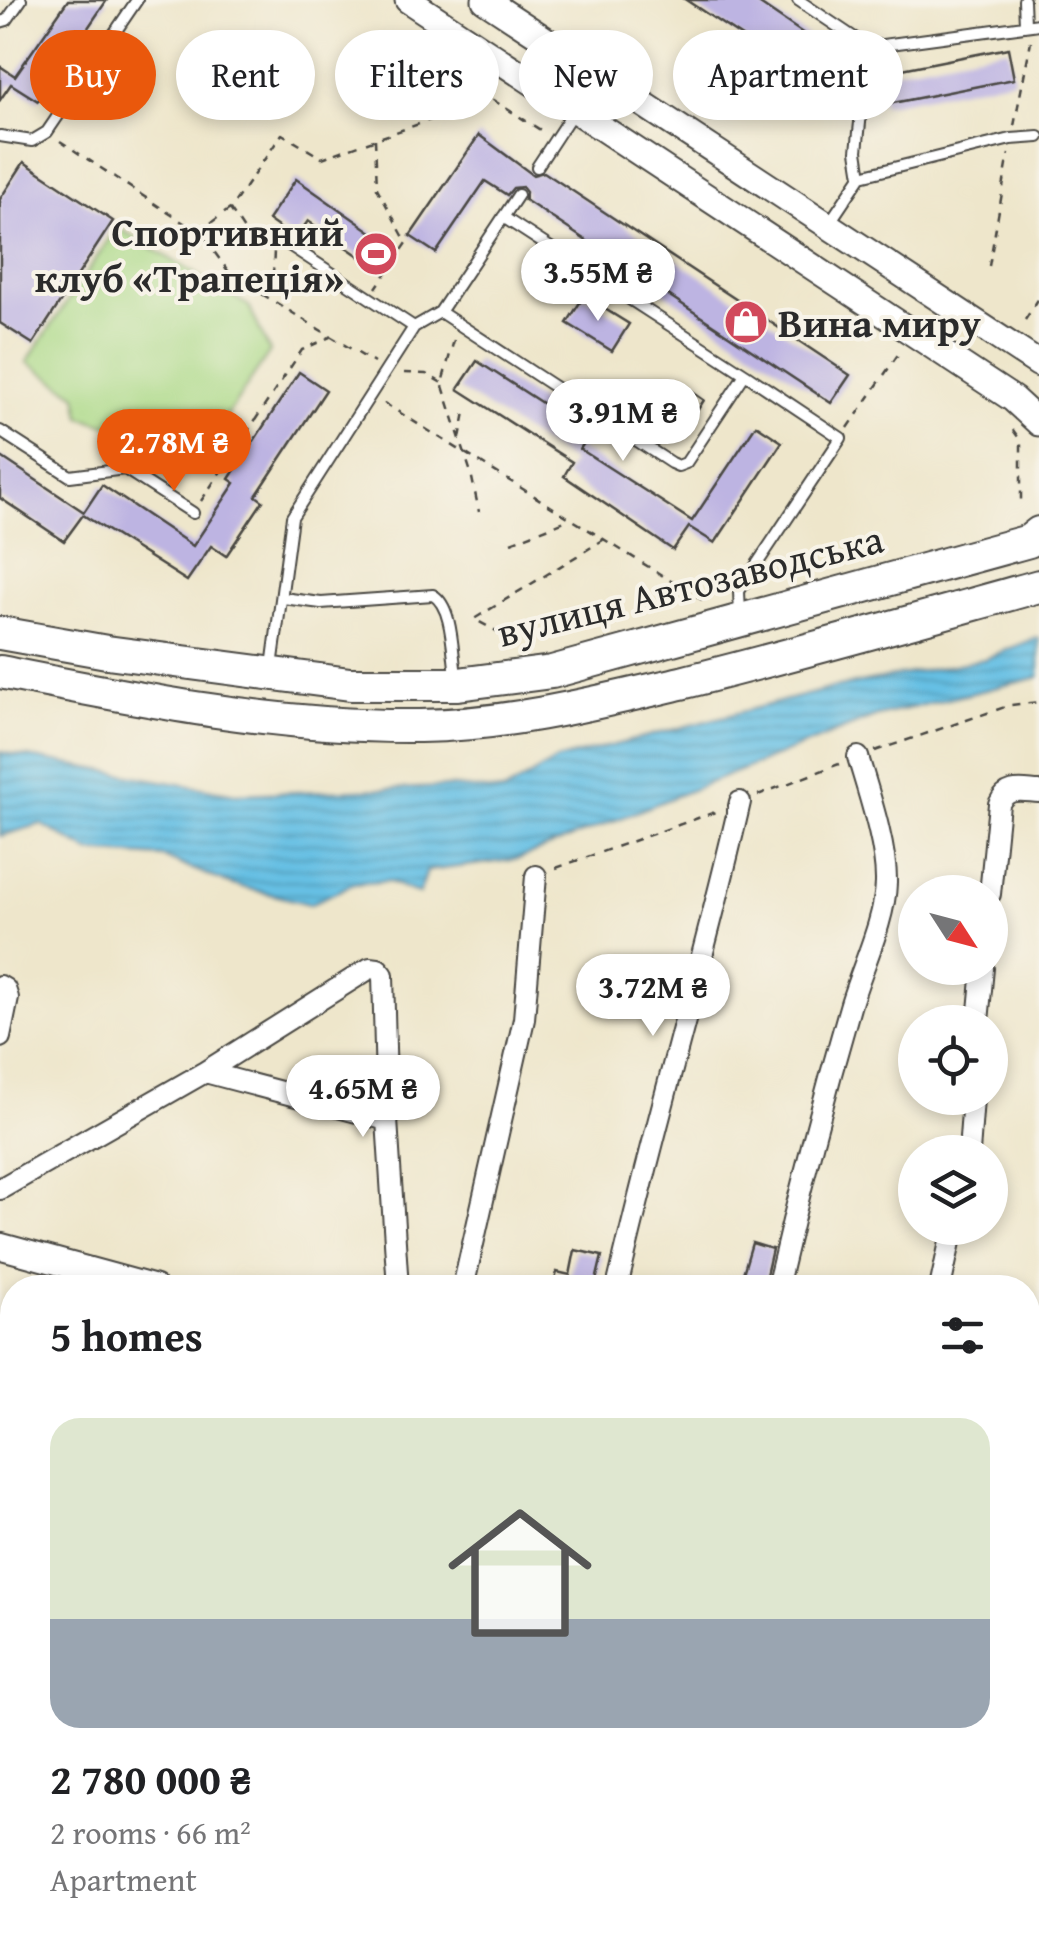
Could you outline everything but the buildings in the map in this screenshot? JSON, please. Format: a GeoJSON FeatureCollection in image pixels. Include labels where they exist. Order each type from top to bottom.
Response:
{"type":"FeatureCollection","features":[{"type":"Feature","properties":{"kind":"main road","name":"вулиця Автозаводська"},"geometry":{"type":"LineString","coordinates":[[0,633],[107,652],[350,684],[458,684],[552,672],[1029,541],[1039,534]]}},
{"type":"Feature","properties":{"kind":"main road"},"geometry":{"type":"LineString","coordinates":[[0,672],[287,720],[402,726],[561,712],[717,674],[1039,586]]}},
{"type":"Feature","properties":{"kind":"main road"},"geometry":{"type":"LineString","coordinates":[[104,692],[107,652]]}},
{"type":"Feature","properties":{"kind":"street"},"geometry":{"type":"LineString","coordinates":[[408,0],[519,72]]}},
{"type":"Feature","properties":{"kind":"street"},"geometry":{"type":"LineString","coordinates":[[485,0],[1039,364]]}},
{"type":"Feature","properties":{"kind":"street"},"geometry":{"type":"LineString","coordinates":[[593,120],[1013,399],[1039,423]]}},
{"type":"Feature","properties":{"kind":"street"},"geometry":{"type":"LineString","coordinates":[[779,1275],[813,1136],[883,906],[887,880],[858,756]]}},
{"type":"Feature","properties":{"kind":"street"},"geometry":{"type":"LineString","coordinates":[[992,875],[1002,796],[1010,790],[1039,792]]}},
{"type":"Feature","properties":{"kind":"street"},"geometry":{"type":"LineString","coordinates":[[620,1275],[646,1159],[721,888],[740,802]]}},
{"type":"Feature","properties":{"kind":"street"},"geometry":{"type":"LineString","coordinates":[[465,1275],[524,1019],[536,876]]}},
{"type":"Feature","properties":{"kind":"street"},"geometry":{"type":"LineString","coordinates":[[0,1189],[205,1072],[370,968],[378,969],[383,975],[386,1120],[397,1275]]}},
{"type":"Feature","properties":{"kind":"street"},"geometry":{"type":"LineString","coordinates":[[0,986],[8,998],[0,1037]]}},
{"type":"Feature","properties":{"kind":"street"},"geometry":{"type":"LineString","coordinates":[[205,1072],[386,1120]]}},
{"type":"Feature","properties":{"kind":"street"},"geometry":{"type":"LineString","coordinates":[[943,1275],[949,1245]]}},
{"type":"Feature","properties":{"kind":"street"},"geometry":{"type":"LineString","coordinates":[[0,1246],[90,1275]]}},
{"type":"Feature","properties":{"kind":"lane"},"geometry":{"type":"LineString","coordinates":[[0,22],[7,20],[20,0]]}},
{"type":"Feature","properties":{"kind":"lane"},"geometry":{"type":"LineString","coordinates":[[0,136],[32,141],[46,132],[137,0]]}},
{"type":"Feature","properties":{"kind":"lane"},"geometry":{"type":"LineString","coordinates":[[798,0],[843,30]]}},
{"type":"Feature","properties":{"kind":"lane"},"geometry":{"type":"LineString","coordinates":[[1024,0],[1026,24]]}},
{"type":"Feature","properties":{"kind":"lane"},"geometry":{"type":"LineString","coordinates":[[903,42],[1039,24]]}},
{"type":"Feature","properties":{"kind":"lane"},"geometry":{"type":"LineString","coordinates":[[537,168],[568,120]]}},
{"type":"Feature","properties":{"kind":"lane"},"geometry":{"type":"LineString","coordinates":[[828,226],[861,176],[861,120]]}},
{"type":"Feature","properties":{"kind":"lane"},"geometry":{"type":"LineString","coordinates":[[861,176],[1011,139],[1039,137]]}},
{"type":"Feature","properties":{"kind":"lane"},"geometry":{"type":"LineString","coordinates":[[271,673],[292,518],[414,327],[440,312],[518,195]]}},
{"type":"Feature","properties":{"kind":"lane"},"geometry":{"type":"LineString","coordinates":[[503,217],[841,438],[739,591],[741,622]]}},
{"type":"Feature","properties":{"kind":"lane"},"geometry":{"type":"LineString","coordinates":[[289,244],[414,327]]}},
{"type":"Feature","properties":{"kind":"lane"},"geometry":{"type":"LineString","coordinates":[[440,312],[678,466],[686,463],[744,374]]}},
{"type":"Feature","properties":{"kind":"lane"},"geometry":{"type":"LineString","coordinates":[[0,431],[70,476],[125,469],[193,513]]}},
{"type":"Feature","properties":{"kind":"lane"},"geometry":{"type":"LineString","coordinates":[[283,598],[322,602],[433,594],[439,597],[448,615],[458,684]]}},
{"type":"Feature","properties":{"kind":"path"},"geometry":{"type":"LineString","coordinates":[[499,104],[543,132],[558,136]]}},
{"type":"Feature","properties":{"kind":"path"},"geometry":{"type":"LineString","coordinates":[[198,232],[230,209],[282,134],[322,158],[429,120]]}},
{"type":"Feature","properties":{"kind":"path"},"geometry":{"type":"LineString","coordinates":[[46,132],[198,232],[231,275],[386,370],[426,374],[442,382]]}},
{"type":"Feature","properties":{"kind":"path"},"geometry":{"type":"LineString","coordinates":[[370,298],[407,243],[377,188],[375,139]]}},
{"type":"Feature","properties":{"kind":"path"},"geometry":{"type":"LineString","coordinates":[[230,209],[246,233],[274,250],[272,300]]}},
{"type":"Feature","properties":{"kind":"path"},"geometry":{"type":"LineString","coordinates":[[1025,320],[1039,298]]}},
{"type":"Feature","properties":{"kind":"path"},"geometry":{"type":"LineString","coordinates":[[459,324],[442,382],[479,512]]}},
{"type":"Feature","properties":{"kind":"path"},"geometry":{"type":"LineString","coordinates":[[193,513],[302,350],[331,336]]}},
{"type":"Feature","properties":{"kind":"path"},"geometry":{"type":"LineString","coordinates":[[841,438],[899,353]]}},
{"type":"Feature","properties":{"kind":"path"},"geometry":{"type":"LineString","coordinates":[[370,394],[702,600]]}},
{"type":"Feature","properties":{"kind":"path"},"geometry":{"type":"LineString","coordinates":[[460,440],[466,407]]}},
{"type":"Feature","properties":{"kind":"path"},"geometry":{"type":"LineString","coordinates":[[1013,430],[1021,441],[1021,506]]}},
{"type":"Feature","properties":{"kind":"path"},"geometry":{"type":"LineString","coordinates":[[511,542],[571,519]]}},
{"type":"Feature","properties":{"kind":"path"},"geometry":{"type":"LineString","coordinates":[[515,641],[474,619],[604,539]]}},
{"type":"Feature","properties":{"kind":"path"},"geometry":{"type":"LineString","coordinates":[[536,876],[858,756],[1011,705],[1039,702]]}},
{"type":"Feature","properties":{"kind":"green space"},"geometry":{"type":"Polygon","coordinates":[[[117,227],[249,306],[270,352],[200,455],[81,417],[77,395],[27,362],[117,227]]]}},
{"type":"Feature","properties":{"kind":"water"},"geometry":{"type":"Polygon","coordinates":[[[1036,638],[1039,677],[877,716],[518,859],[427,871],[419,894],[388,881],[353,884],[310,904],[230,884],[163,857],[90,852],[41,824],[0,836],[0,752],[235,794],[452,787],[504,792],[557,760],[829,689],[985,659],[1036,638]]]}},
{"type":"Feature","properties":{"kind":"place","name":"Спортивний клуб «Трапеція»"},"geometry":{"type":"Point","coordinates":[376,254]}},
{"type":"Feature","properties":{"kind":"place","name":"Вина миру"},"geometry":{"type":"Point","coordinates":[746,322]}}]}
